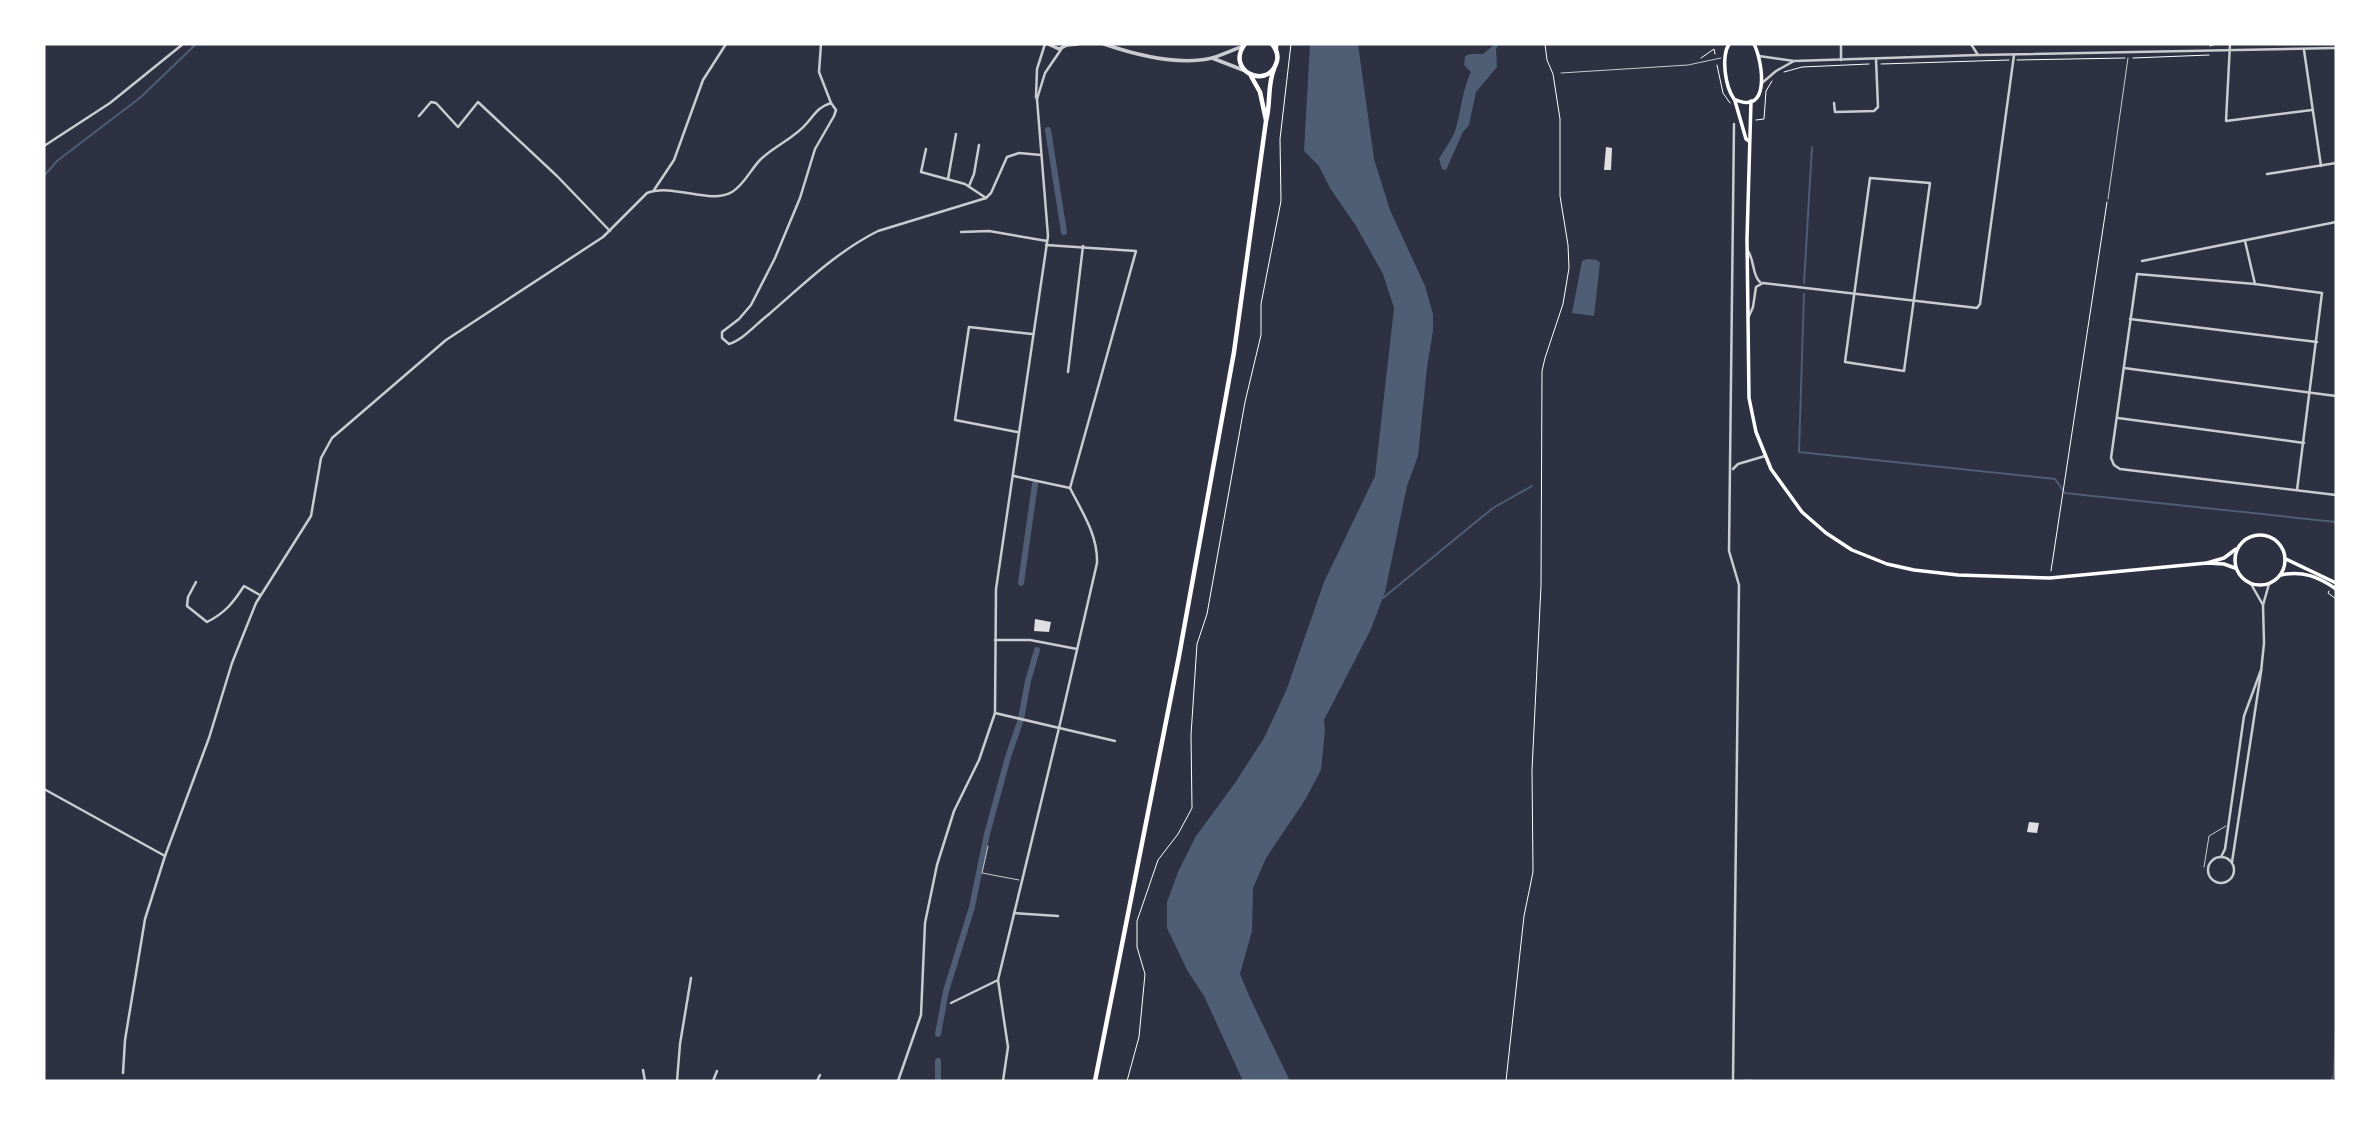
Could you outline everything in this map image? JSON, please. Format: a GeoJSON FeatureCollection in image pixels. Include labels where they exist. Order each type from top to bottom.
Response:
{"type":"FeatureCollection","features":[{"type":"Feature","properties":{"kind":"main road"},"geometry":{"type":"LineString","coordinates":[[1729,44],[1725,56],[1728,87],[1749,141]]}},
{"type":"Feature","properties":{"kind":"main road"},"geometry":{"type":"LineString","coordinates":[[1732,101],[1751,101],[1758,95],[1762,83],[1759,56],[1754,44]]}},
{"type":"Feature","properties":{"kind":"main road"},"geometry":{"type":"LineString","coordinates":[[1244,45],[1239,58],[1260,92],[1266,121]]}},
{"type":"Feature","properties":{"kind":"main road"},"geometry":{"type":"LineString","coordinates":[[1095,1081],[1179,656],[1234,352],[1266,121],[1271,106],[1270,78],[1277,62],[1275,46]]}},
{"type":"Feature","properties":{"kind":"main road"},"geometry":{"type":"LineString","coordinates":[[1251,75],[1264,76],[1274,69]]}},
{"type":"Feature","properties":{"kind":"main road"},"geometry":{"type":"LineString","coordinates":[[1751,101],[1747,249],[1748,398],[1765,456],[1785,491],[1802,512],[1826,533],[1852,550],[1887,564],[1914,570],[1958,575],[2050,578],[2207,564],[2235,568]]}},
{"type":"Feature","properties":{"kind":"main road"},"geometry":{"type":"LineString","coordinates":[[2207,564],[2224,558],[2249,537],[2265,535],[2280,543],[2286,559],[2281,575]]}},
{"type":"Feature","properties":{"kind":"main road"},"geometry":{"type":"LineString","coordinates":[[2237,548],[2235,568],[2244,581],[2251,584],[2269,584],[2281,575],[2300,572],[2325,581],[2336,589]]}},
{"type":"Feature","properties":{"kind":"main road"},"geometry":{"type":"LineString","coordinates":[[2286,559],[2336,583]]}},
{"type":"Feature","properties":{"kind":"street"},"geometry":{"type":"LineString","coordinates":[[44,146],[110,103],[183,44]]}},
{"type":"Feature","properties":{"kind":"street"},"geometry":{"type":"LineString","coordinates":[[123,1073],[125,1040],[145,919],[165,856],[209,738],[232,663],[256,603],[311,516],[321,458],[332,438],[446,340],[610,231],[643,196],[654,190],[674,160],[703,80],[726,44]]}},
{"type":"Feature","properties":{"kind":"street"},"geometry":{"type":"LineString","coordinates":[[821,44],[819,72],[836,110],[815,149],[793,216],[751,305],[722,332],[726,343],[733,343],[839,255],[863,239],[986,198],[992,193],[1007,157],[1019,153],[1041,155]]}},
{"type":"Feature","properties":{"kind":"street"},"geometry":{"type":"LineString","coordinates":[[898,1081],[921,1015],[925,923],[937,865],[954,811],[979,760],[995,713],[996,589],[1046,243],[1035,89],[1037,69],[1047,44],[1055,48],[1078,44]]}},
{"type":"Feature","properties":{"kind":"street"},"geometry":{"type":"LineString","coordinates":[[1104,44],[1175,60],[1212,58],[1244,45]]}},
{"type":"Feature","properties":{"kind":"street"},"geometry":{"type":"LineString","coordinates":[[1841,44],[1841,60]]}},
{"type":"Feature","properties":{"kind":"street"},"geometry":{"type":"LineString","coordinates":[[1971,44],[1978,55]]}},
{"type":"Feature","properties":{"kind":"street"},"geometry":{"type":"LineString","coordinates":[[2231,44],[2226,121],[2312,110]]}},
{"type":"Feature","properties":{"kind":"street"},"geometry":{"type":"LineString","coordinates":[[1037,99],[1045,73],[1066,46]]}},
{"type":"Feature","properties":{"kind":"street"},"geometry":{"type":"LineString","coordinates":[[1759,56],[1794,61],[2336,48]]}},
{"type":"Feature","properties":{"kind":"street"},"geometry":{"type":"LineString","coordinates":[[2304,50],[2321,166]]}},
{"type":"Feature","properties":{"kind":"street"},"geometry":{"type":"LineString","coordinates":[[1747,249],[1755,262],[1754,273],[1757,280],[1763,283],[1973,309],[1980,304],[2014,55]]}},
{"type":"Feature","properties":{"kind":"street"},"geometry":{"type":"LineString","coordinates":[[1212,58],[1244,70]]}},
{"type":"Feature","properties":{"kind":"street"},"geometry":{"type":"LineString","coordinates":[[1834,103],[1835,112],[1874,111],[1878,107],[1876,59]]}},
{"type":"Feature","properties":{"kind":"street"},"geometry":{"type":"LineString","coordinates":[[1762,83],[1794,61]]}},
{"type":"Feature","properties":{"kind":"street"},"geometry":{"type":"LineString","coordinates":[[419,116],[431,102],[436,103],[458,127],[478,102],[557,176],[610,231]]}},
{"type":"Feature","properties":{"kind":"street"},"geometry":{"type":"LineString","coordinates":[[654,190],[720,196],[732,193],[762,158],[806,125],[817,110],[831,103]]}},
{"type":"Feature","properties":{"kind":"street"},"geometry":{"type":"LineString","coordinates":[[1733,1081],[1739,584],[1729,551],[1734,124]]}},
{"type":"Feature","properties":{"kind":"street"},"geometry":{"type":"LineString","coordinates":[[948,179],[957,134]]}},
{"type":"Feature","properties":{"kind":"street"},"geometry":{"type":"LineString","coordinates":[[969,186],[979,145]]}},
{"type":"Feature","properties":{"kind":"street"},"geometry":{"type":"LineString","coordinates":[[926,149],[921,172],[969,186],[986,198]]}},
{"type":"Feature","properties":{"kind":"street"},"geometry":{"type":"LineString","coordinates":[[2267,174],[2336,163]]}},
{"type":"Feature","properties":{"kind":"street"},"geometry":{"type":"LineString","coordinates":[[1870,178],[1930,183],[1914,302],[1904,371],[1845,362],[1870,178]]}},
{"type":"Feature","properties":{"kind":"street"},"geometry":{"type":"LineString","coordinates":[[2142,261],[2336,222]]}},
{"type":"Feature","properties":{"kind":"street"},"geometry":{"type":"LineString","coordinates":[[961,232],[989,232],[1046,243],[1136,251],[1070,488],[1098,547],[1059,728],[998,980],[1009,1047],[1003,1080]]}},
{"type":"Feature","properties":{"kind":"street"},"geometry":{"type":"LineString","coordinates":[[2245,241],[2255,284]]}},
{"type":"Feature","properties":{"kind":"street"},"geometry":{"type":"LineString","coordinates":[[1068,372],[1083,246]]}},
{"type":"Feature","properties":{"kind":"street"},"geometry":{"type":"LineString","coordinates":[[2297,490],[2322,293],[2255,284],[2137,274],[2111,458],[2114,466],[2120,469],[2336,495]]}},
{"type":"Feature","properties":{"kind":"street"},"geometry":{"type":"LineString","coordinates":[[1747,318],[1753,307],[1756,287],[1763,283]]}},
{"type":"Feature","properties":{"kind":"street"},"geometry":{"type":"LineString","coordinates":[[2130,319],[2317,342]]}},
{"type":"Feature","properties":{"kind":"street"},"geometry":{"type":"LineString","coordinates":[[1018,432],[955,420],[969,327],[1032,334]]}},
{"type":"Feature","properties":{"kind":"street"},"geometry":{"type":"LineString","coordinates":[[2124,368],[2336,396]]}},
{"type":"Feature","properties":{"kind":"street"},"geometry":{"type":"LineString","coordinates":[[2118,418],[2304,443]]}},
{"type":"Feature","properties":{"kind":"street"},"geometry":{"type":"LineString","coordinates":[[1731,470],[1738,464],[1765,456]]}},
{"type":"Feature","properties":{"kind":"street"},"geometry":{"type":"LineString","coordinates":[[1014,476],[1070,488]]}},
{"type":"Feature","properties":{"kind":"street"},"geometry":{"type":"LineString","coordinates":[[196,582],[188,597],[187,606],[207,622],[230,608],[244,586],[261,596]]}},
{"type":"Feature","properties":{"kind":"street"},"geometry":{"type":"LineString","coordinates":[[2251,584],[2263,605]]}},
{"type":"Feature","properties":{"kind":"street"},"geometry":{"type":"LineString","coordinates":[[2260,670],[2244,716],[2225,849],[2221,857],[2211,861],[2208,867],[2209,876],[2216,882],[2225,883],[2234,872],[2231,862],[2260,670],[2264,643],[2263,605],[2269,584]]}},
{"type":"Feature","properties":{"kind":"street"},"geometry":{"type":"LineString","coordinates":[[995,640],[1030,639],[1077,649]]}},
{"type":"Feature","properties":{"kind":"street"},"geometry":{"type":"LineString","coordinates":[[995,713],[1115,741]]}},
{"type":"Feature","properties":{"kind":"street"},"geometry":{"type":"LineString","coordinates":[[44,789],[165,856]]}},
{"type":"Feature","properties":{"kind":"street"},"geometry":{"type":"LineString","coordinates":[[2221,857],[2231,862]]}},
{"type":"Feature","properties":{"kind":"street"},"geometry":{"type":"LineString","coordinates":[[1014,914],[1058,916]]}},
{"type":"Feature","properties":{"kind":"street"},"geometry":{"type":"LineString","coordinates":[[677,1081],[691,978]]}},
{"type":"Feature","properties":{"kind":"street"},"geometry":{"type":"LineString","coordinates":[[951,1003],[998,980]]}},
{"type":"Feature","properties":{"kind":"street"},"geometry":{"type":"LineString","coordinates":[[643,1070],[645,1081]]}},
{"type":"Feature","properties":{"kind":"street"},"geometry":{"type":"LineString","coordinates":[[713,1081],[717,1071]]}},
{"type":"Feature","properties":{"kind":"street"},"geometry":{"type":"LineString","coordinates":[[817,1081],[820,1075]]}},
{"type":"Feature","properties":{"kind":"street"},"geometry":{"type":"LineString","coordinates":[[1744,1081],[1752,1081]]}},
{"type":"Feature","properties":{"kind":"lane"},"geometry":{"type":"LineString","coordinates":[[1560,73],[1688,65],[1725,56]]}},
{"type":"Feature","properties":{"kind":"lane"},"geometry":{"type":"LineString","coordinates":[[2108,200],[2129,58]]}},
{"type":"Feature","properties":{"kind":"lane"},"geometry":{"type":"LineString","coordinates":[[2204,867],[2209,836],[2228,825]]}},
{"type":"Feature","properties":{"kind":"lane"},"geometry":{"type":"LineString","coordinates":[[988,846],[982,873],[1021,880]]}},
{"type":"Feature","properties":{"kind":"path"},"geometry":{"type":"LineString","coordinates":[[1127,1081],[1139,1037],[1145,974],[1136,947],[1137,921],[1158,860],[1178,834],[1192,808],[1191,735],[1197,645],[1209,603],[1236,447],[1261,335],[1261,304],[1281,201],[1280,139],[1291,44]]}},
{"type":"Feature","properties":{"kind":"path"},"geometry":{"type":"LineString","coordinates":[[1506,1081],[1524,916],[1533,872],[1532,770],[1541,586],[1542,372],[1563,304],[1569,268],[1560,197],[1560,119],[1545,44]]}},
{"type":"Feature","properties":{"kind":"path"},"geometry":{"type":"LineString","coordinates":[[2210,45],[2216,44]]}},
{"type":"Feature","properties":{"kind":"path"},"geometry":{"type":"LineString","coordinates":[[1714,49],[1721,85],[1732,101]]}},
{"type":"Feature","properties":{"kind":"path"},"geometry":{"type":"LineString","coordinates":[[1783,73],[1802,67],[2210,55]]}},
{"type":"Feature","properties":{"kind":"path"},"geometry":{"type":"LineString","coordinates":[[1553,74],[1560,73]]}},
{"type":"Feature","properties":{"kind":"path"},"geometry":{"type":"LineString","coordinates":[[1755,120],[1764,119],[1766,91],[1775,76]]}},
{"type":"Feature","properties":{"kind":"path"},"geometry":{"type":"LineString","coordinates":[[2050,578],[2108,200]]}},
{"type":"Feature","properties":{"kind":"path"},"geometry":{"type":"LineString","coordinates":[[2330,589],[2328,593],[2336,599]]}},
{"type":"Feature","properties":{"kind":"water"},"geometry":{"type":"Polygon","coordinates":[[[1310,44],[1358,44],[1374,159],[1390,210],[1425,286],[1433,314],[1433,331],[1418,456],[1407,486],[1385,592],[1371,629],[1324,720],[1321,770],[1305,800],[1266,858],[1253,888],[1252,931],[1240,974],[1290,1081],[1243,1081],[1204,996],[1187,970],[1167,928],[1167,902],[1196,836],[1264,738],[1286,691],[1324,582],[1375,476],[1394,308],[1383,274],[1356,226],[1330,188],[1319,166],[1304,151],[1310,44]]]}},
{"type":"Feature","properties":{"kind":"water"},"geometry":{"type":"Polygon","coordinates":[[[1495,44],[1499,44],[1496,49],[1497,67],[1476,92],[1469,125],[1463,132],[1446,170],[1442,169],[1439,159],[1455,132],[1471,72],[1464,65],[1465,56],[1483,54],[1495,44]]]}},
{"type":"Feature","properties":{"kind":"water"},"geometry":{"type":"Polygon","coordinates":[[[1588,259],[1600,263],[1594,316],[1572,313],[1582,261],[1588,259]]]}},
{"type":"Feature","properties":{"kind":"building"},"geometry":{"type":"Polygon","coordinates":[[[1606,147],[1612,148],[1611,170],[1604,170],[1606,147]]]}},
{"type":"Feature","properties":{"kind":"building"},"geometry":{"type":"Polygon","coordinates":[[[1035,619],[1051,622],[1049,632],[1034,631],[1035,619]]]}},
{"type":"Feature","properties":{"kind":"building"},"geometry":{"type":"Polygon","coordinates":[[[2029,822],[2039,823],[2037,833],[2027,832],[2029,822]]]}},
{"type":"Feature","properties":{"kind":"waterway"},"geometry":{"type":"LineString","coordinates":[[44,176],[57,161],[141,97],[196,44]]}},
{"type":"Feature","properties":{"kind":"waterway"},"geometry":{"type":"LineString","coordinates":[[1048,130],[1064,232]]}},
{"type":"Feature","properties":{"kind":"waterway"},"geometry":{"type":"LineString","coordinates":[[1804,283],[1812,147]]}},
{"type":"Feature","properties":{"kind":"waterway"},"geometry":{"type":"LineString","coordinates":[[1804,294],[1799,452],[2055,479],[2065,493],[2336,522]]}},
{"type":"Feature","properties":{"kind":"waterway"},"geometry":{"type":"LineString","coordinates":[[1021,583],[1035,484]]}},
{"type":"Feature","properties":{"kind":"waterway"},"geometry":{"type":"LineString","coordinates":[[1383,598],[1493,508],[1532,486]]}},
{"type":"Feature","properties":{"kind":"waterway"},"geometry":{"type":"LineString","coordinates":[[938,1034],[946,991],[972,907],[987,834],[1021,719],[1037,650]]}},
{"type":"Feature","properties":{"kind":"waterway"},"geometry":{"type":"LineString","coordinates":[[2331,1081],[2334,1075],[2336,1027]]}},
{"type":"Feature","properties":{"kind":"waterway"},"geometry":{"type":"LineString","coordinates":[[938,1061],[938,1081]]}}]}
